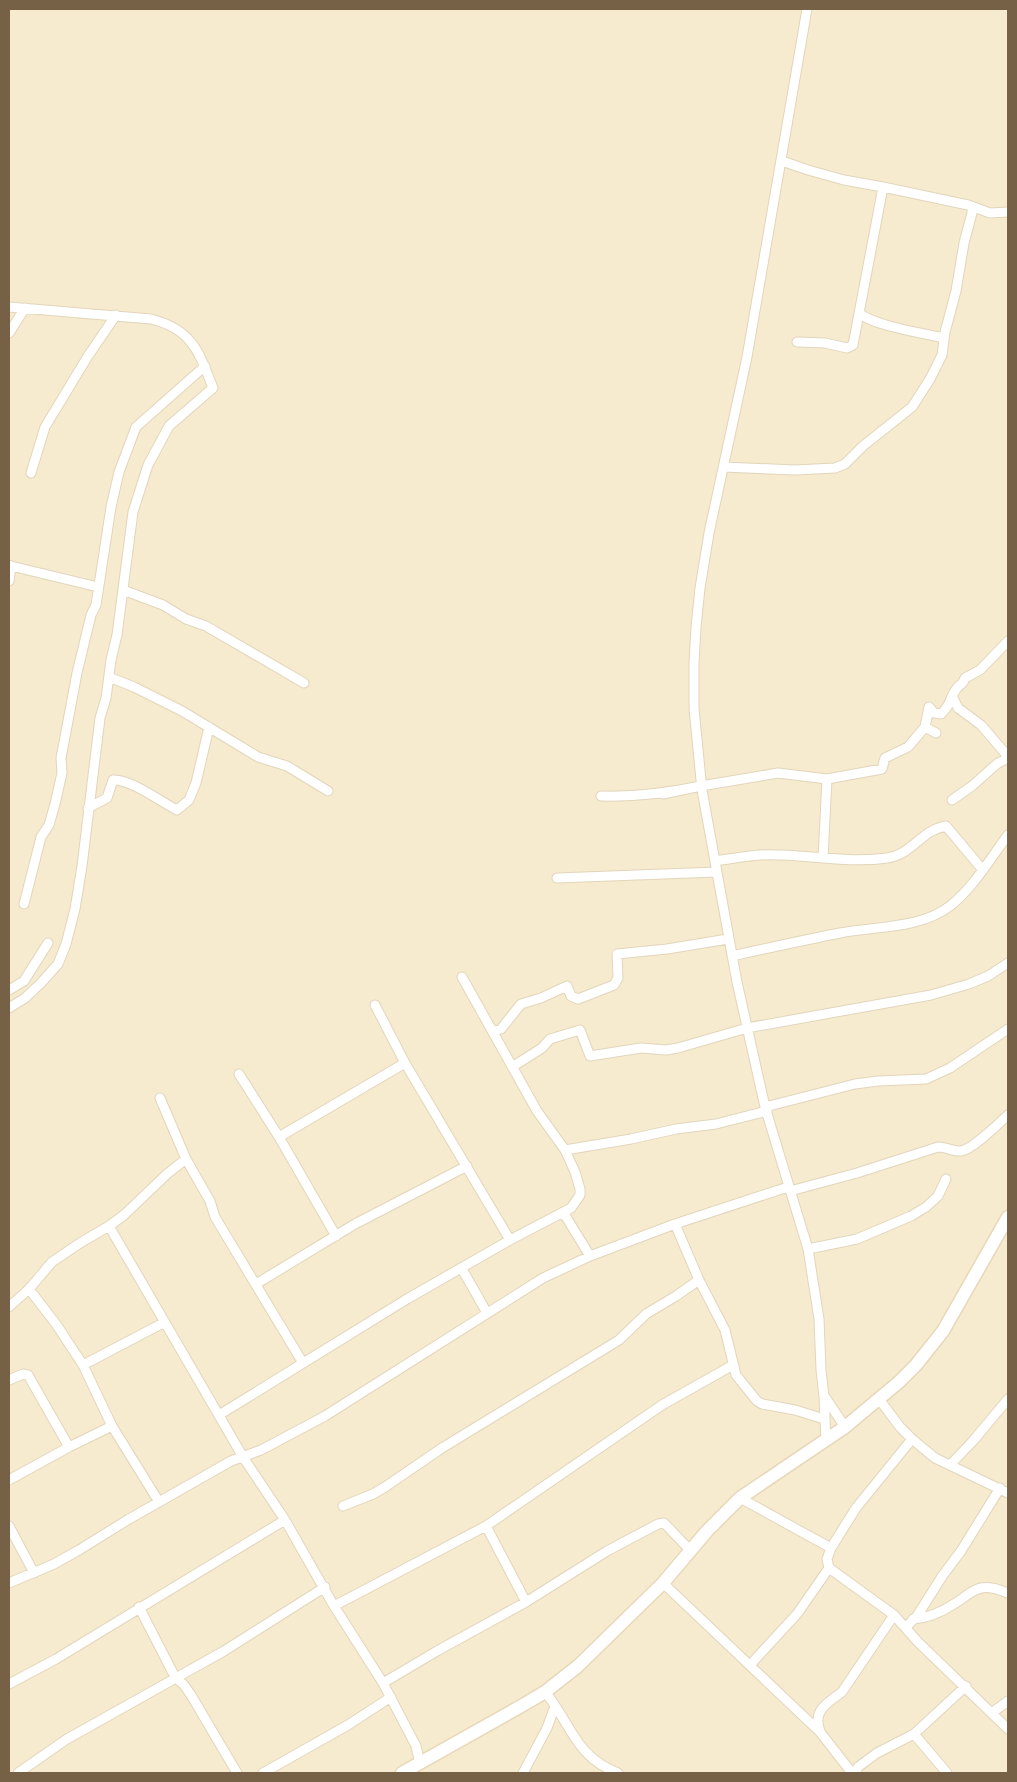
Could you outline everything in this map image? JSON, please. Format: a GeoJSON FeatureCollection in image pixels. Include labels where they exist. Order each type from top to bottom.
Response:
{"type":"FeatureCollection","features":[{"type":"Feature","properties":{"kind":"street"},"geometry":{"type":"LineString","coordinates":[[808,9],[748,348],[709,533],[700,588],[694,663],[694,709],[701,786],[728,939],[766,1109],[808,1249],[818,1319],[826,1442]]}},
{"type":"Feature","properties":{"kind":"street"},"geometry":{"type":"LineString","coordinates":[[782,161],[844,180],[968,205],[990,213],[1008,212]]}},
{"type":"Feature","properties":{"kind":"street"},"geometry":{"type":"LineString","coordinates":[[797,342],[825,343],[850,347],[852,345],[883,187]]}},
{"type":"Feature","properties":{"kind":"street"},"geometry":{"type":"LineString","coordinates":[[723,467],[794,470],[829,469],[845,464],[863,446],[912,407],[930,379],[940,358],[956,291],[972,208]]}},
{"type":"Feature","properties":{"kind":"street"},"geometry":{"type":"LineString","coordinates":[[9,307],[152,319],[180,330],[189,339],[202,359],[213,388],[169,426],[148,465],[133,512],[128,539],[123,590],[106,698],[100,718],[75,908],[62,957],[41,983],[25,998],[9,1008]]}},
{"type":"Feature","properties":{"kind":"street"},"geometry":{"type":"LineString","coordinates":[[9,334],[25,308]]}},
{"type":"Feature","properties":{"kind":"street"},"geometry":{"type":"LineString","coordinates":[[858,313],[876,322],[944,338]]}},
{"type":"Feature","properties":{"kind":"street"},"geometry":{"type":"LineString","coordinates":[[31,473],[44,427],[116,315]]}},
{"type":"Feature","properties":{"kind":"street"},"geometry":{"type":"LineString","coordinates":[[24,904],[41,837],[49,825],[62,773],[62,758],[77,673],[91,615],[96,605],[110,507],[119,472],[136,427],[205,366]]}},
{"type":"Feature","properties":{"kind":"street"},"geometry":{"type":"LineString","coordinates":[[9,581],[10,566],[98,587]]}},
{"type":"Feature","properties":{"kind":"street"},"geometry":{"type":"LineString","coordinates":[[123,590],[163,605],[186,619],[206,626],[304,684]]}},
{"type":"Feature","properties":{"kind":"street"},"geometry":{"type":"LineString","coordinates":[[601,796],[624,797],[663,794],[778,774],[827,778],[882,769],[885,758],[908,747],[925,727],[929,707],[934,713],[941,714],[948,708],[956,688],[963,683],[965,678],[980,670],[1008,641]]}},
{"type":"Feature","properties":{"kind":"street"},"geometry":{"type":"LineString","coordinates":[[109,677],[158,699],[258,757],[287,766],[328,791]]}},
{"type":"Feature","properties":{"kind":"street"},"geometry":{"type":"LineString","coordinates":[[952,800],[972,786],[998,763],[1007,759],[1007,753],[981,725],[958,708],[953,698]]}},
{"type":"Feature","properties":{"kind":"street"},"geometry":{"type":"LineString","coordinates":[[88,808],[106,798],[113,780],[120,779],[136,786],[176,810],[189,800],[196,783],[208,727]]}},
{"type":"Feature","properties":{"kind":"street"},"geometry":{"type":"LineString","coordinates":[[925,727],[936,733]]}},
{"type":"Feature","properties":{"kind":"street"},"geometry":{"type":"LineString","coordinates":[[823,858],[827,778]]}},
{"type":"Feature","properties":{"kind":"street"},"geometry":{"type":"LineString","coordinates":[[715,861],[761,855],[845,860],[889,858],[905,851],[931,830],[946,826],[982,870]]}},
{"type":"Feature","properties":{"kind":"street"},"geometry":{"type":"LineString","coordinates":[[732,956],[842,932],[901,924],[928,918],[950,906],[964,892],[1008,836]]}},
{"type":"Feature","properties":{"kind":"street"},"geometry":{"type":"LineString","coordinates":[[557,878],[717,872]]}},
{"type":"Feature","properties":{"kind":"street"},"geometry":{"type":"LineString","coordinates":[[493,1031],[501,1029],[521,1004],[541,998],[566,986],[571,996],[578,1000],[614,984],[618,978],[617,954],[651,951],[728,939]]}},
{"type":"Feature","properties":{"kind":"street"},"geometry":{"type":"LineString","coordinates":[[9,990],[24,980],[48,943]]}},
{"type":"Feature","properties":{"kind":"street"},"geometry":{"type":"LineString","coordinates":[[512,1067],[542,1048],[550,1038],[580,1030],[590,1056],[641,1048],[666,1050],[747,1028],[931,995],[969,984],[1008,965]]}},
{"type":"Feature","properties":{"kind":"street"},"geometry":{"type":"LineString","coordinates":[[219,1415],[407,1299],[510,1240],[571,1208],[580,1195],[575,1172],[565,1150],[537,1110],[462,977]]}},
{"type":"Feature","properties":{"kind":"street"},"geometry":{"type":"LineString","coordinates":[[375,1005],[405,1063],[510,1240]]}},
{"type":"Feature","properties":{"kind":"street"},"geometry":{"type":"LineString","coordinates":[[565,1150],[631,1139],[676,1128],[716,1124],[855,1084],[926,1079],[950,1068],[1008,1029]]}},
{"type":"Feature","properties":{"kind":"street"},"geometry":{"type":"LineString","coordinates":[[279,1137],[405,1063]]}},
{"type":"Feature","properties":{"kind":"street"},"geometry":{"type":"LineString","coordinates":[[238,1074],[279,1137],[336,1236]]}},
{"type":"Feature","properties":{"kind":"street"},"geometry":{"type":"LineString","coordinates":[[160,1098],[186,1159],[204,1188],[224,1232],[303,1363]]}},
{"type":"Feature","properties":{"kind":"street"},"geometry":{"type":"LineString","coordinates":[[9,1583],[34,1573],[79,1550],[231,1461],[282,1440],[325,1416],[543,1278],[590,1256],[675,1224],[789,1189],[857,1173],[938,1147],[951,1148],[956,1151],[968,1149],[1008,1115]]}},
{"type":"Feature","properties":{"kind":"street"},"geometry":{"type":"LineString","coordinates":[[9,1307],[60,1256],[109,1226],[138,1203],[167,1174],[186,1159]]}},
{"type":"Feature","properties":{"kind":"street"},"geometry":{"type":"LineString","coordinates":[[256,1284],[355,1224],[467,1166]]}},
{"type":"Feature","properties":{"kind":"street"},"geometry":{"type":"LineString","coordinates":[[808,1249],[857,1239],[911,1216],[926,1207],[938,1196],[946,1179]]}},
{"type":"Feature","properties":{"kind":"street"},"geometry":{"type":"LineString","coordinates":[[563,1212],[590,1256]]}},
{"type":"Feature","properties":{"kind":"street"},"geometry":{"type":"LineString","coordinates":[[402,1773],[545,1692],[578,1666],[663,1583],[690,1550],[740,1498],[826,1442],[899,1382],[916,1365],[943,1332],[1008,1217]]}},
{"type":"Feature","properties":{"kind":"street"},"geometry":{"type":"LineString","coordinates":[[675,1224],[699,1280],[725,1330],[736,1375],[760,1403],[795,1410],[824,1419]]}},
{"type":"Feature","properties":{"kind":"street"},"geometry":{"type":"LineString","coordinates":[[109,1226],[243,1457],[285,1520],[334,1606],[391,1696],[416,1746],[420,1764]]}},
{"type":"Feature","properties":{"kind":"street"},"geometry":{"type":"LineString","coordinates":[[462,1269],[487,1313]]}},
{"type":"Feature","properties":{"kind":"street"},"geometry":{"type":"LineString","coordinates":[[343,1506],[385,1487],[442,1448],[619,1340],[646,1314],[699,1280]]}},
{"type":"Feature","properties":{"kind":"street"},"geometry":{"type":"LineString","coordinates":[[29,1289],[56,1324],[83,1365],[112,1426],[159,1502]]}},
{"type":"Feature","properties":{"kind":"street"},"geometry":{"type":"LineString","coordinates":[[83,1365],[165,1322]]}},
{"type":"Feature","properties":{"kind":"street"},"geometry":{"type":"LineString","coordinates":[[334,1606],[486,1526],[662,1405],[733,1365]]}},
{"type":"Feature","properties":{"kind":"street"},"geometry":{"type":"LineString","coordinates":[[9,1380],[23,1374],[28,1375],[69,1447]]}},
{"type":"Feature","properties":{"kind":"street"},"geometry":{"type":"LineString","coordinates":[[824,1397],[845,1427]]}},
{"type":"Feature","properties":{"kind":"street"},"geometry":{"type":"LineString","coordinates":[[878,1399],[888,1414],[912,1439],[936,1458],[1004,1491],[906,1627]]}},
{"type":"Feature","properties":{"kind":"street"},"geometry":{"type":"LineString","coordinates":[[951,1464],[973,1442],[1008,1399]]}},
{"type":"Feature","properties":{"kind":"street"},"geometry":{"type":"LineString","coordinates":[[9,1480],[112,1426]]}},
{"type":"Feature","properties":{"kind":"street"},"geometry":{"type":"LineString","coordinates":[[912,1439],[856,1508],[831,1548],[827,1560],[829,1568],[894,1614],[918,1642],[966,1686],[1008,1729]]}},
{"type":"Feature","properties":{"kind":"street"},"geometry":{"type":"LineString","coordinates":[[740,1498],[831,1548]]}},
{"type":"Feature","properties":{"kind":"street"},"geometry":{"type":"LineString","coordinates":[[9,1684],[56,1658],[285,1520]]}},
{"type":"Feature","properties":{"kind":"street"},"geometry":{"type":"LineString","coordinates":[[383,1683],[526,1602],[607,1550],[658,1524],[664,1523],[690,1550]]}},
{"type":"Feature","properties":{"kind":"street"},"geometry":{"type":"LineString","coordinates":[[9,1526],[34,1573]]}},
{"type":"Feature","properties":{"kind":"street"},"geometry":{"type":"LineString","coordinates":[[486,1526],[526,1602]]}},
{"type":"Feature","properties":{"kind":"street"},"geometry":{"type":"LineString","coordinates":[[750,1665],[797,1614],[829,1568]]}},
{"type":"Feature","properties":{"kind":"street"},"geometry":{"type":"LineString","coordinates":[[663,1583],[820,1732],[854,1773],[858,1767],[877,1753],[914,1734],[966,1686]]}},
{"type":"Feature","properties":{"kind":"street"},"geometry":{"type":"LineString","coordinates":[[18,1773],[67,1739],[224,1650],[324,1587]]}},
{"type":"Feature","properties":{"kind":"street"},"geometry":{"type":"LineString","coordinates":[[913,1619],[921,1619],[946,1608],[979,1588],[998,1589],[1008,1594]]}},
{"type":"Feature","properties":{"kind":"street"},"geometry":{"type":"LineString","coordinates":[[139,1607],[175,1677],[184,1684],[237,1773]]}},
{"type":"Feature","properties":{"kind":"street"},"geometry":{"type":"LineString","coordinates":[[820,1732],[818,1719],[822,1707],[842,1692],[894,1614]]}},
{"type":"Feature","properties":{"kind":"street"},"geometry":{"type":"LineString","coordinates":[[545,1692],[566,1727],[590,1757],[618,1773]]}},
{"type":"Feature","properties":{"kind":"street"},"geometry":{"type":"LineString","coordinates":[[263,1773],[348,1725],[391,1696]]}},
{"type":"Feature","properties":{"kind":"street"},"geometry":{"type":"LineString","coordinates":[[992,1712],[1008,1701]]}},
{"type":"Feature","properties":{"kind":"street"},"geometry":{"type":"LineString","coordinates":[[523,1773],[547,1728],[555,1706]]}},
{"type":"Feature","properties":{"kind":"street"},"geometry":{"type":"LineString","coordinates":[[914,1734],[947,1773]]}},
{"type":"Feature","properties":{"kind":"shaded area"},"geometry":{"type":"Polygon","coordinates":[[[9,9],[1008,9],[1008,1773],[9,1773],[9,9]]]}}]}
